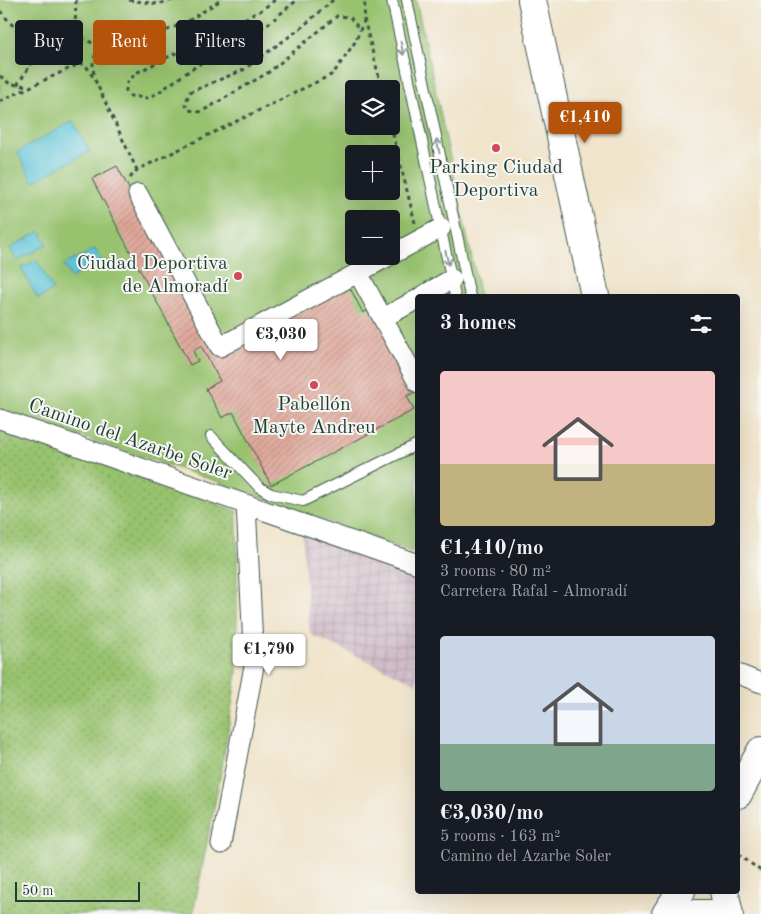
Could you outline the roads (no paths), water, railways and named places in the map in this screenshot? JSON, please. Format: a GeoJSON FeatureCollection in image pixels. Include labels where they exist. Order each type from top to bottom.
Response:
{"type":"FeatureCollection","features":[{"type":"Feature","properties":{"kind":"main road"},"geometry":{"type":"LineString","coordinates":[[532,0],[596,294]]}},
{"type":"Feature","properties":{"kind":"main road"},"geometry":{"type":"LineString","coordinates":[[740,790],[761,751]]}},
{"type":"Feature","properties":{"kind":"main road"},"geometry":{"type":"LineString","coordinates":[[666,914],[679,894]]}},
{"type":"Feature","properties":{"kind":"main road"},"geometry":{"type":"LineString","coordinates":[[725,894],[729,914]]}},
{"type":"Feature","properties":{"kind":"main road"},"geometry":{"type":"LineString","coordinates":[[684,914],[714,914]]}},
{"type":"Feature","properties":{"kind":"street"},"geometry":{"type":"LineString","coordinates":[[138,194],[220,347],[373,265]]}},
{"type":"Feature","properties":{"kind":"street"},"geometry":{"type":"LineString","coordinates":[[400,251],[441,228]]}},
{"type":"Feature","properties":{"kind":"street"},"geometry":{"type":"LineString","coordinates":[[358,273],[415,377]]}},
{"type":"Feature","properties":{"kind":"street"},"geometry":{"type":"LineString","coordinates":[[430,294],[454,288]]}},
{"type":"Feature","properties":{"kind":"street"},"geometry":{"type":"LineString","coordinates":[[383,318],[415,301]]}},
{"type":"Feature","properties":{"kind":"street","name":"Camino del Azarbe Soler"},"geometry":{"type":"LineString","coordinates":[[0,419],[415,563]]}},
{"type":"Feature","properties":{"kind":"street","name":"Camino del Azarbe Soler"},"geometry":{"type":"LineString","coordinates":[[221,844],[254,666],[246,504]]}},
{"type":"Feature","properties":{"kind":"street"},"geometry":{"type":"LineString","coordinates":[[740,675],[761,683]]}},
{"type":"Feature","properties":{"kind":"lane"},"geometry":{"type":"LineString","coordinates":[[392,0],[454,288]]}},
{"type":"Feature","properties":{"kind":"lane"},"geometry":{"type":"LineString","coordinates":[[407,0],[470,294]]}},
{"type":"Feature","properties":{"kind":"lane"},"geometry":{"type":"LineString","coordinates":[[210,436],[259,487],[270,494],[303,501],[415,445]]}},
{"type":"Feature","properties":{"kind":"water"},"geometry":{"type":"Polygon","coordinates":[[[73,121],[90,151],[33,182],[17,152],[73,121]]]}},
{"type":"Feature","properties":{"kind":"water"},"geometry":{"type":"Polygon","coordinates":[[[40,231],[47,244],[17,261],[10,248],[40,231]]]}},
{"type":"Feature","properties":{"kind":"water"},"geometry":{"type":"Polygon","coordinates":[[[95,249],[102,261],[71,278],[64,265],[95,249]]]}},
{"type":"Feature","properties":{"kind":"water"},"geometry":{"type":"Polygon","coordinates":[[[37,260],[53,290],[38,299],[21,268],[37,260]]]}},
{"type":"Feature","properties":{"kind":"place","name":"Parking Ciudad Deportiva"},"geometry":{"type":"Point","coordinates":[496,148]}},
{"type":"Feature","properties":{"kind":"place","name":"Ciudad Deportiva de Almoradí"},"geometry":{"type":"Point","coordinates":[238,276]}},
{"type":"Feature","properties":{"kind":"place","name":"Pabellón Mayte Andreu"},"geometry":{"type":"Point","coordinates":[314,385]}}]}
